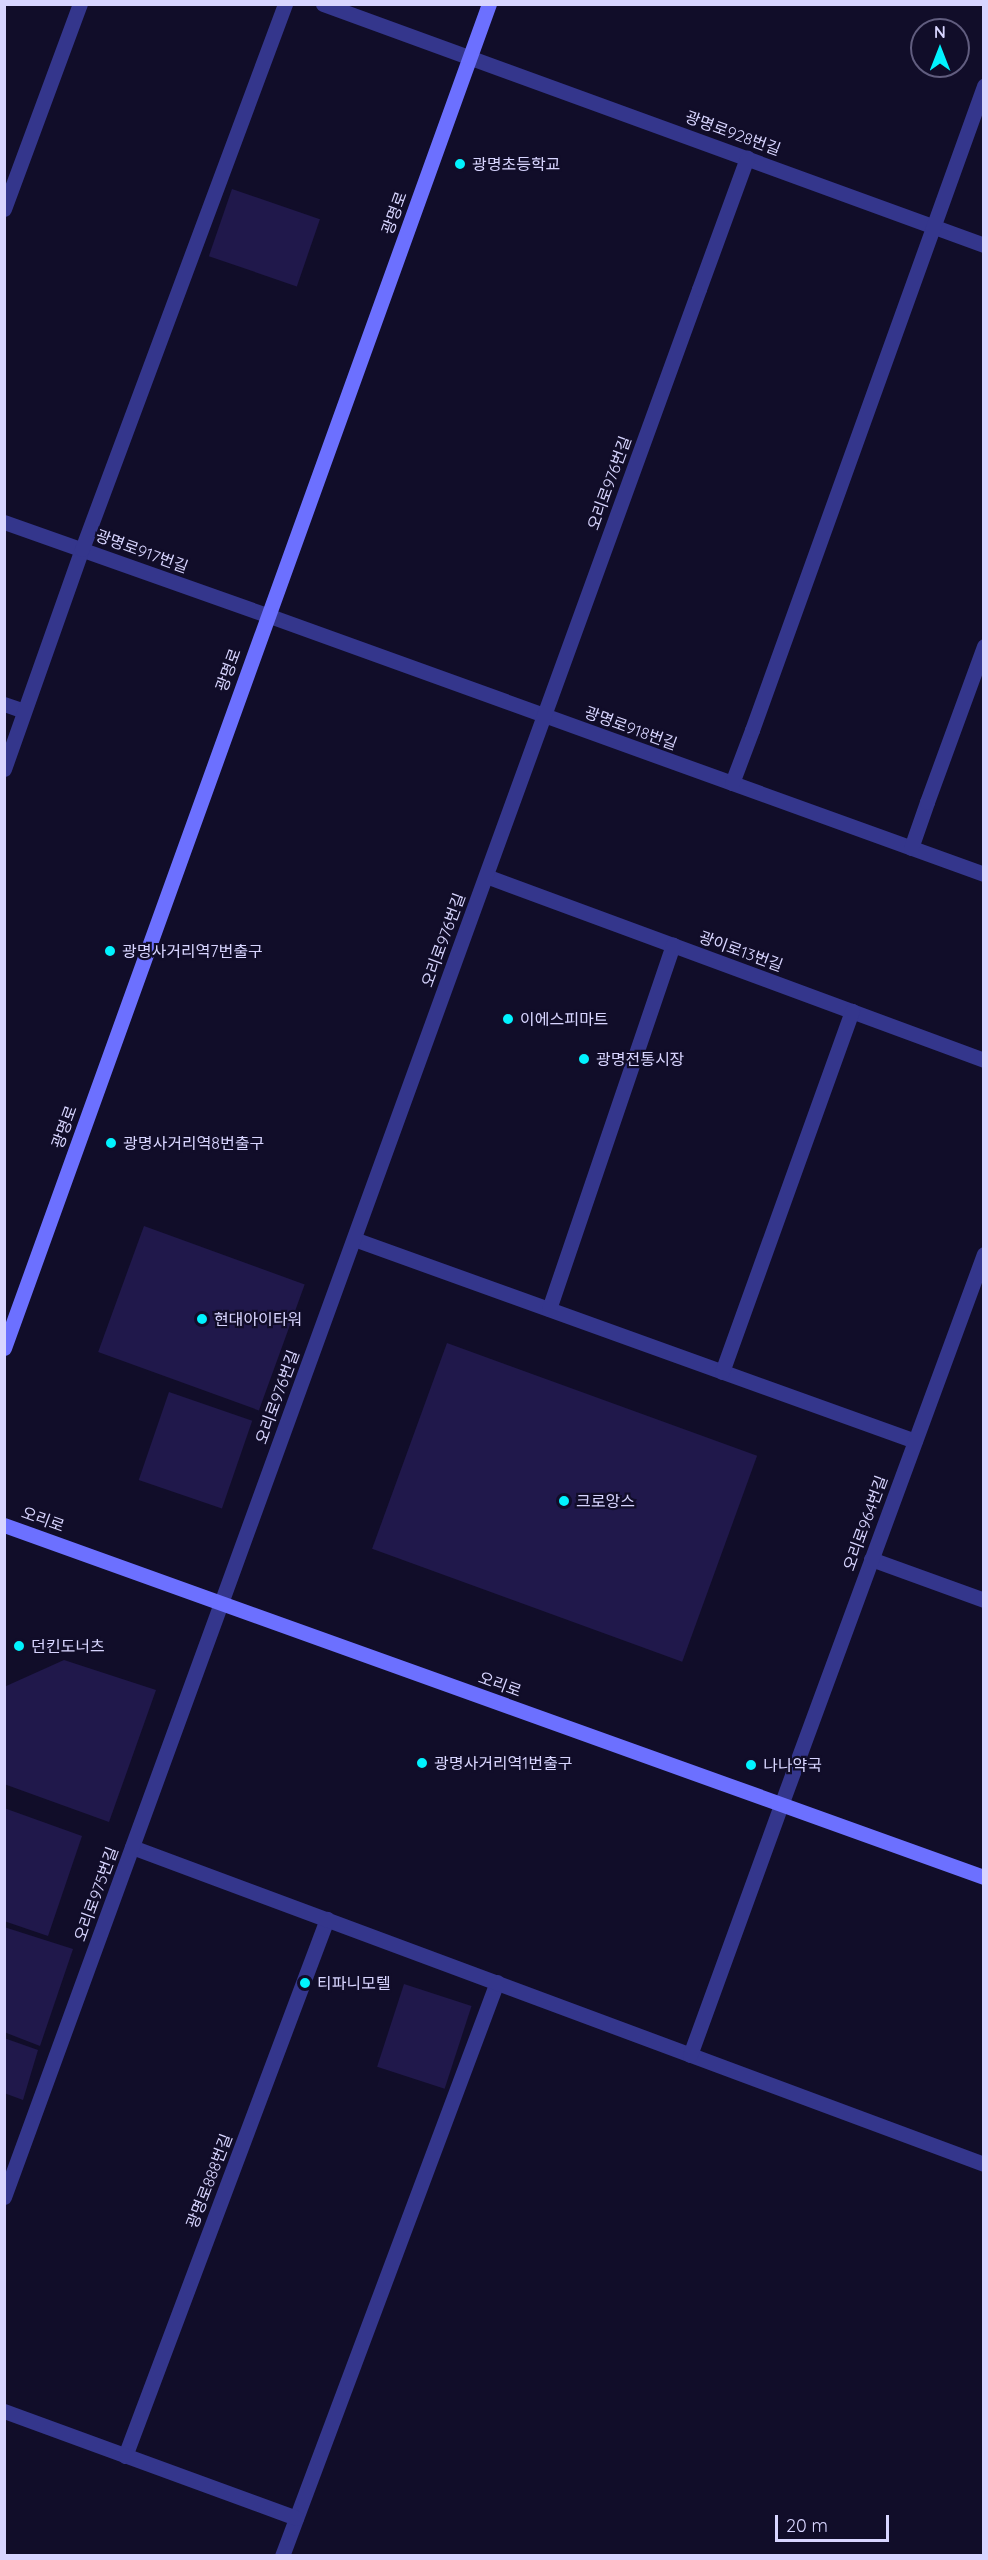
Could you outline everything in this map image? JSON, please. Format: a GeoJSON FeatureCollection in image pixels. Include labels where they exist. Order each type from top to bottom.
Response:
{"type":"FeatureCollection","features":[{"type":"Feature","properties":{"kind":"main road","name":"광명로"},"geometry":{"type":"LineString","coordinates":[[4,1348],[489,4]]}},
{"type":"Feature","properties":{"kind":"main road","name":"오리로"},"geometry":{"type":"LineString","coordinates":[[4,1525],[984,1877]]}},
{"type":"Feature","properties":{"kind":"street"},"geometry":{"type":"LineString","coordinates":[[4,209],[80,4]]}},
{"type":"Feature","properties":{"kind":"street"},"geometry":{"type":"LineString","coordinates":[[4,769],[82,549],[285,4]]}},
{"type":"Feature","properties":{"kind":"street","name":"광명로928번길"},"geometry":{"type":"LineString","coordinates":[[324,4],[984,245]]}},
{"type":"Feature","properties":{"kind":"street"},"geometry":{"type":"LineString","coordinates":[[732,783],[984,86]]}},
{"type":"Feature","properties":{"kind":"street","name":"오리로976번길"},"geometry":{"type":"LineString","coordinates":[[221,1603],[747,158]]}},
{"type":"Feature","properties":{"kind":"street","name":"광명로917번길"},"geometry":{"type":"LineString","coordinates":[[4,522],[267,615]]}},
{"type":"Feature","properties":{"kind":"street","name":"광명로918번길"},"geometry":{"type":"LineString","coordinates":[[267,615],[984,874]]}},
{"type":"Feature","properties":{"kind":"street"},"geometry":{"type":"LineString","coordinates":[[910,848],[984,646]]}},
{"type":"Feature","properties":{"kind":"street"},"geometry":{"type":"LineString","coordinates":[[4,704],[24,711]]}},
{"type":"Feature","properties":{"kind":"street","name":"광이로13번길"},"geometry":{"type":"LineString","coordinates":[[486,876],[984,1060]]}},
{"type":"Feature","properties":{"kind":"street"},"geometry":{"type":"LineString","coordinates":[[549,1309],[673,945]]}},
{"type":"Feature","properties":{"kind":"street"},"geometry":{"type":"LineString","coordinates":[[722,1372],[852,1011]]}},
{"type":"Feature","properties":{"kind":"street"},"geometry":{"type":"LineString","coordinates":[[354,1239],[915,1441]]}},
{"type":"Feature","properties":{"kind":"street","name":"오리로964번길"},"geometry":{"type":"LineString","coordinates":[[690,2055],[984,1254]]}},
{"type":"Feature","properties":{"kind":"street"},"geometry":{"type":"LineString","coordinates":[[871,1559],[984,1600]]}},
{"type":"Feature","properties":{"kind":"street","name":"오리로975번길"},"geometry":{"type":"LineString","coordinates":[[4,2197],[221,1603]]}},
{"type":"Feature","properties":{"kind":"street"},"geometry":{"type":"LineString","coordinates":[[132,1847],[984,2164]]}},
{"type":"Feature","properties":{"kind":"street","name":"광명로888번길"},"geometry":{"type":"LineString","coordinates":[[126,2456],[327,1919]]}},
{"type":"Feature","properties":{"kind":"street"},"geometry":{"type":"LineString","coordinates":[[282,2556],[497,1982]]}},
{"type":"Feature","properties":{"kind":"street"},"geometry":{"type":"LineString","coordinates":[[4,2411],[296,2518]]}},
{"type":"Feature","properties":{"kind":"building"},"geometry":{"type":"Polygon","coordinates":[[[232,189],[320,219],[297,286],[209,256],[232,189]]]}},
{"type":"Feature","properties":{"kind":"building","name":"현대아이타워"},"geometry":{"type":"Polygon","coordinates":[[[144,1226],[305,1284],[259,1410],[98,1352],[144,1226]]]}},
{"type":"Feature","properties":{"kind":"building","name":"크로앙스"},"geometry":{"type":"Polygon","coordinates":[[[447,1343],[757,1456],[682,1662],[372,1549],[447,1343]]]}},
{"type":"Feature","properties":{"kind":"building"},"geometry":{"type":"Polygon","coordinates":[[[169,1392],[252,1421],[222,1509],[139,1480],[169,1392]]]}},
{"type":"Feature","properties":{"kind":"building"},"geometry":{"type":"Polygon","coordinates":[[[64,1660],[156,1690],[109,1822],[4,1784],[4,1687],[64,1660]]]}},
{"type":"Feature","properties":{"kind":"building"},"geometry":{"type":"Polygon","coordinates":[[[4,1808],[82,1836],[48,1936],[4,1921],[4,1808]]]}},
{"type":"Feature","properties":{"kind":"building"},"geometry":{"type":"Polygon","coordinates":[[[4,1927],[73,1949],[40,2046],[4,2032],[4,1927]]]}},
{"type":"Feature","properties":{"kind":"building"},"geometry":{"type":"Polygon","coordinates":[[[404,1984],[472,2006],[445,2089],[377,2067],[404,1984]]]}},
{"type":"Feature","properties":{"kind":"building"},"geometry":{"type":"Polygon","coordinates":[[[4,2038],[38,2050],[23,2100],[4,2093],[4,2038]]]}},
{"type":"Feature","properties":{"kind":"place","name":"광명초등학교"},"geometry":{"type":"Point","coordinates":[460,164]}},
{"type":"Feature","properties":{"kind":"place","name":"광명사거리역7번출구"},"geometry":{"type":"Point","coordinates":[110,951]}},
{"type":"Feature","properties":{"kind":"place","name":"이에스피마트"},"geometry":{"type":"Point","coordinates":[508,1019]}},
{"type":"Feature","properties":{"kind":"place","name":"광명전통시장"},"geometry":{"type":"Point","coordinates":[584,1059]}},
{"type":"Feature","properties":{"kind":"place","name":"광명사거리역8번출구"},"geometry":{"type":"Point","coordinates":[111,1143]}},
{"type":"Feature","properties":{"kind":"place","name":"현대아이타워"},"geometry":{"type":"Point","coordinates":[202,1319]}},
{"type":"Feature","properties":{"kind":"place","name":"크로앙스"},"geometry":{"type":"Point","coordinates":[564,1501]}},
{"type":"Feature","properties":{"kind":"place","name":"던킨도너츠"},"geometry":{"type":"Point","coordinates":[19,1646]}},
{"type":"Feature","properties":{"kind":"place","name":"광명사거리역1번출구"},"geometry":{"type":"Point","coordinates":[422,1763]}},
{"type":"Feature","properties":{"kind":"place","name":"나나약국"},"geometry":{"type":"Point","coordinates":[751,1765]}},
{"type":"Feature","properties":{"kind":"place","name":"티파니모텔"},"geometry":{"type":"Point","coordinates":[305,1983]}}]}
